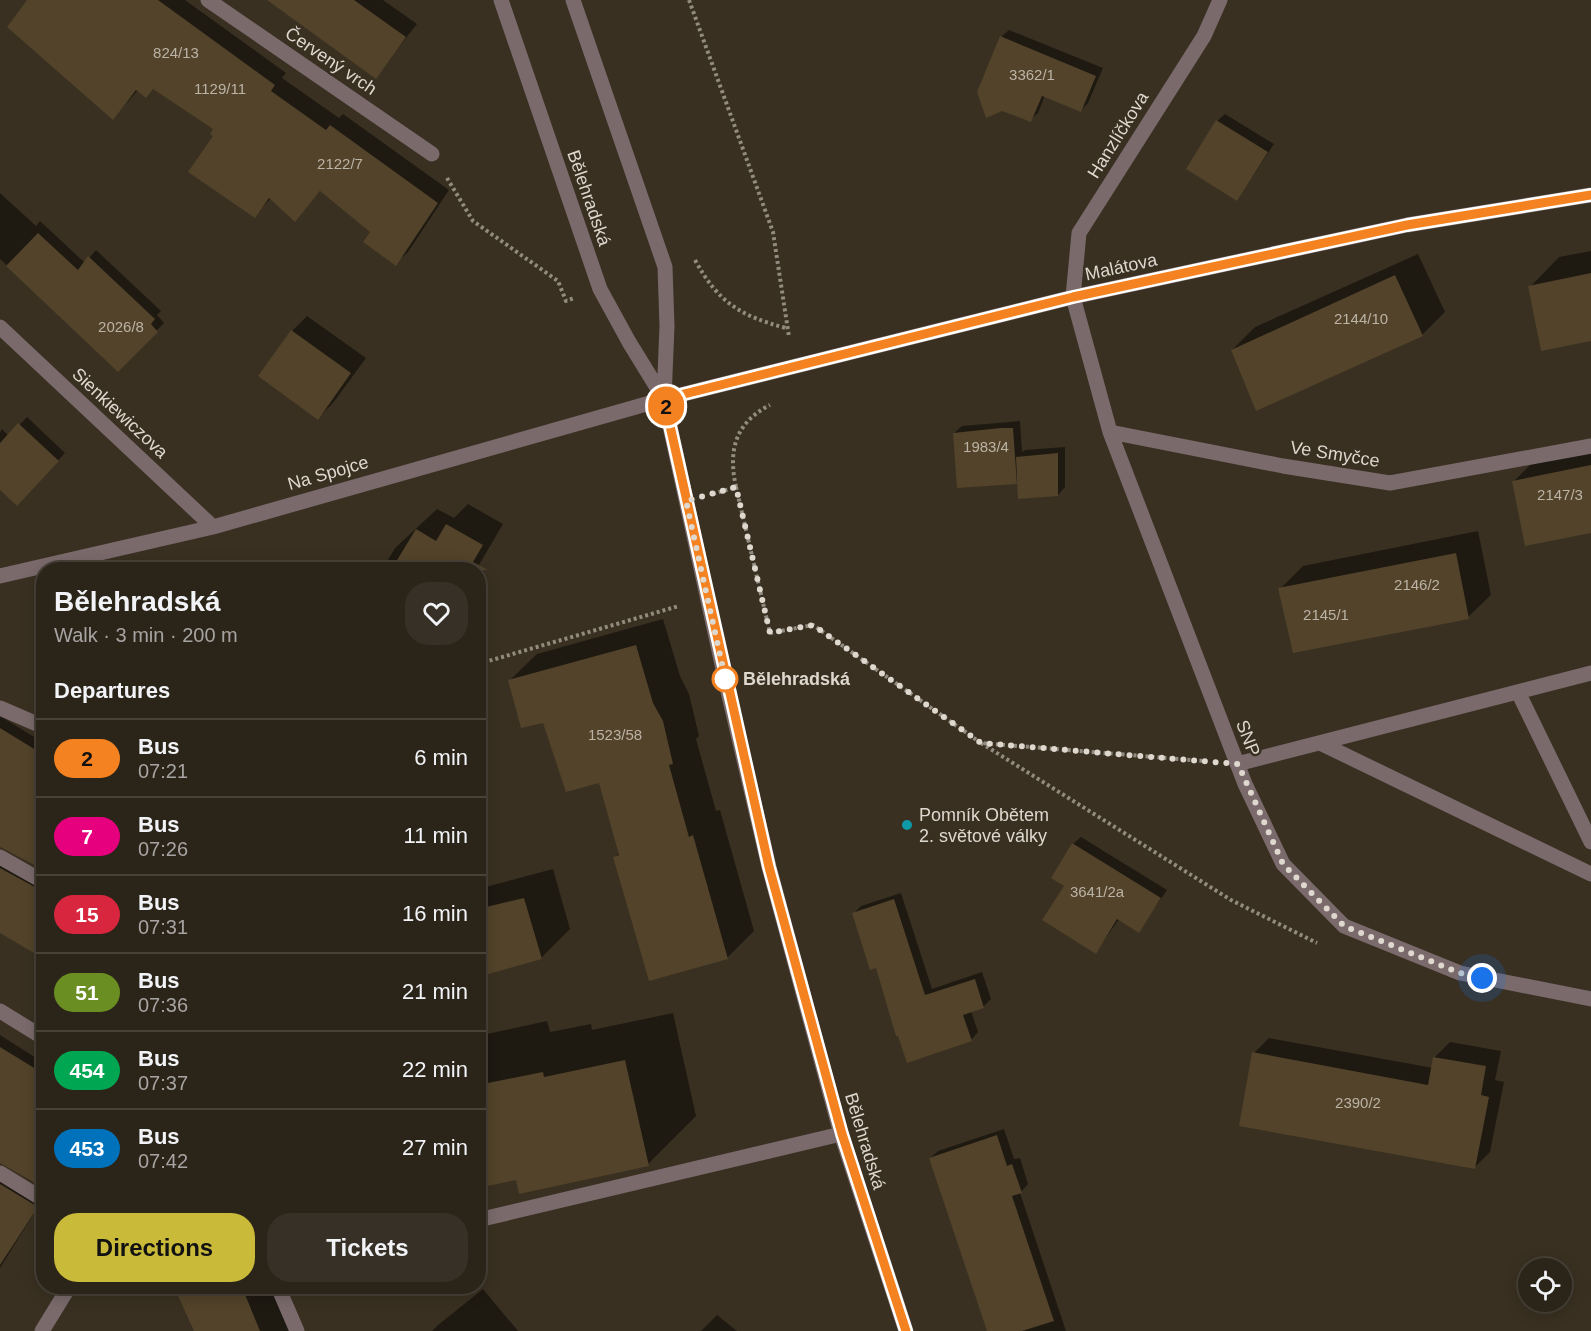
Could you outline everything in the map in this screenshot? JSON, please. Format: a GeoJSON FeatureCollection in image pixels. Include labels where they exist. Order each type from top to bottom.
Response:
{"type":"FeatureCollection","features":[{"type":"Feature","properties":{"kind":"street","name":"Červený vrch"},"geometry":{"type":"LineString","coordinates":[[208,0],[432,154]]}},
{"type":"Feature","properties":{"kind":"street","name":"Bělehradská"},"geometry":{"type":"LineString","coordinates":[[501,0],[600,290],[628,342],[664,399]]}},
{"type":"Feature","properties":{"kind":"street","name":"Bělehradská"},"geometry":{"type":"LineString","coordinates":[[573,0],[665,267],[667,326],[664,399],[686,501],[769,867],[842,1134],[906,1331]]}},
{"type":"Feature","properties":{"kind":"street","name":"Hanzlíčkova"},"geometry":{"type":"LineString","coordinates":[[1073,297],[1079,234],[1204,36],[1220,0]]}},
{"type":"Feature","properties":{"kind":"street","name":"Malátova"},"geometry":{"type":"LineString","coordinates":[[664,399],[1073,297],[1407,225],[1591,195]]}},
{"type":"Feature","properties":{"kind":"street","name":"SNP"},"geometry":{"type":"LineString","coordinates":[[1073,297],[1110,432],[1238,764],[1283,864],[1344,926],[1460,973],[1591,999]]}},
{"type":"Feature","properties":{"kind":"street","name":"Sienkiewiczova"},"geometry":{"type":"LineString","coordinates":[[0,327],[213,527]]}},
{"type":"Feature","properties":{"kind":"street","name":"Na Spojce"},"geometry":{"type":"LineString","coordinates":[[61,562],[213,527],[664,399]]}},
{"type":"Feature","properties":{"kind":"street","name":"Ve Smyčce"},"geometry":{"type":"LineString","coordinates":[[1110,432],[1282,466],[1390,483],[1591,446]]}},
{"type":"Feature","properties":{"kind":"street","name":"Na Spojce"},"geometry":{"type":"LineString","coordinates":[[0,576],[36,568]]}},
{"type":"Feature","properties":{"kind":"street"},"geometry":{"type":"LineString","coordinates":[[1238,764],[1591,673]]}},
{"type":"Feature","properties":{"kind":"street"},"geometry":{"type":"LineString","coordinates":[[1518,692],[1591,842]]}},
{"type":"Feature","properties":{"kind":"street"},"geometry":{"type":"LineString","coordinates":[[0,708],[36,724]]}},
{"type":"Feature","properties":{"kind":"street"},"geometry":{"type":"LineString","coordinates":[[1320,743],[1591,874]]}},
{"type":"Feature","properties":{"kind":"street"},"geometry":{"type":"LineString","coordinates":[[0,857],[36,877]]}},
{"type":"Feature","properties":{"kind":"street"},"geometry":{"type":"LineString","coordinates":[[0,1011],[36,1033]]}},
{"type":"Feature","properties":{"kind":"street"},"geometry":{"type":"LineString","coordinates":[[486,1218],[842,1134]]}},
{"type":"Feature","properties":{"kind":"street"},"geometry":{"type":"LineString","coordinates":[[0,1173],[36,1195]]}},
{"type":"Feature","properties":{"kind":"street"},"geometry":{"type":"LineString","coordinates":[[42,1331],[65,1294]]}},
{"type":"Feature","properties":{"kind":"street"},"geometry":{"type":"LineString","coordinates":[[281,1294],[297,1331]]}},
{"type":"Feature","properties":{"kind":"path"},"geometry":{"type":"LineString","coordinates":[[689,0],[772,232],[786,328],[795,365]]}},
{"type":"Feature","properties":{"kind":"path"},"geometry":{"type":"LineString","coordinates":[[432,154],[473,221],[558,281],[567,301],[600,290]]}},
{"type":"Feature","properties":{"kind":"path"},"geometry":{"type":"LineString","coordinates":[[777,403],[769,405],[747,420],[736,437],[732,467],[770,633],[813,625],[981,743],[1230,900],[1327,948]]}},
{"type":"Feature","properties":{"kind":"path"},"geometry":{"type":"LineString","coordinates":[[686,501],[736,487]]}},
{"type":"Feature","properties":{"kind":"path"},"geometry":{"type":"LineString","coordinates":[[486,662],[709,598]]}},
{"type":"Feature","properties":{"kind":"path"},"geometry":{"type":"LineString","coordinates":[[981,743],[1238,764]]}},
{"type":"Feature","properties":{"kind":"building"},"geometry":{"type":"Polygon","coordinates":[[[27,0],[158,0],[275,85],[271,91],[326,130],[330,125],[438,203],[396,266],[363,242],[370,232],[320,191],[295,222],[269,198],[255,218],[188,172],[213,136],[210,134],[213,129],[153,89],[146,98],[136,90],[113,120],[7,27],[27,0]]]}},
{"type":"Feature","properties":{"kind":"building"},"geometry":{"type":"Polygon","coordinates":[[[267,0],[354,0],[406,37],[376,79],[267,0]]]}},
{"type":"Feature","properties":{"kind":"building"},"geometry":{"type":"Polygon","coordinates":[[[1000,36],[1096,76],[1081,112],[1042,96],[1031,122],[1002,111],[986,118],[977,92],[1000,36]]]}},
{"type":"Feature","properties":{"kind":"building"},"geometry":{"type":"Polygon","coordinates":[[[1216,120],[1268,152],[1237,201],[1186,169],[1216,120]]]}},
{"type":"Feature","properties":{"kind":"building"},"geometry":{"type":"Polygon","coordinates":[[[38,233],[78,270],[88,256],[155,319],[151,324],[158,332],[118,372],[6,266],[38,233]]]}},
{"type":"Feature","properties":{"kind":"building"},"geometry":{"type":"Polygon","coordinates":[[[1591,273],[1591,341],[1541,351],[1528,286],[1591,273]]]}},
{"type":"Feature","properties":{"kind":"building"},"geometry":{"type":"Polygon","coordinates":[[[1395,275],[1423,336],[1256,411],[1231,350],[1395,275]]]}},
{"type":"Feature","properties":{"kind":"building"},"geometry":{"type":"Polygon","coordinates":[[[291,330],[351,373],[318,420],[258,376],[291,330]]]}},
{"type":"Feature","properties":{"kind":"building"},"geometry":{"type":"Polygon","coordinates":[[[18,423],[59,461],[17,506],[0,490],[0,443],[18,423]]]}},
{"type":"Feature","properties":{"kind":"building"},"geometry":{"type":"Polygon","coordinates":[[[1013,428],[1017,484],[957,488],[953,433],[1013,428]]]}},
{"type":"Feature","properties":{"kind":"building"},"geometry":{"type":"Polygon","coordinates":[[[1058,453],[1058,496],[1018,499],[1016,457],[1058,453]]]}},
{"type":"Feature","properties":{"kind":"building"},"geometry":{"type":"Polygon","coordinates":[[[1591,465],[1591,533],[1525,546],[1512,481],[1591,465]]]}},
{"type":"Feature","properties":{"kind":"building"},"geometry":{"type":"Polygon","coordinates":[[[446,524],[483,545],[473,562],[396,562],[416,529],[436,541],[446,524]]]}},
{"type":"Feature","properties":{"kind":"building"},"geometry":{"type":"Polygon","coordinates":[[[1456,553],[1469,619],[1293,653],[1278,588],[1456,553]]]}},
{"type":"Feature","properties":{"kind":"building"},"geometry":{"type":"Polygon","coordinates":[[[636,645],[653,703],[663,721],[673,764],[669,765],[689,837],[693,835],[728,959],[649,981],[613,857],[619,855],[599,783],[566,792],[543,723],[521,728],[508,680],[636,645]]]}},
{"type":"Feature","properties":{"kind":"building"},"geometry":{"type":"Polygon","coordinates":[[[0,728],[36,750],[36,866],[0,847],[0,728]]]}},
{"type":"Feature","properties":{"kind":"building"},"geometry":{"type":"Polygon","coordinates":[[[1072,843],[1161,898],[1139,933],[1117,919],[1096,954],[1042,920],[1064,886],[1051,878],[1072,843]]]}},
{"type":"Feature","properties":{"kind":"building"},"geometry":{"type":"Polygon","coordinates":[[[0,868],[36,888],[36,954],[0,933],[0,868]]]}},
{"type":"Feature","properties":{"kind":"building"},"geometry":{"type":"Polygon","coordinates":[[[524,898],[542,959],[486,975],[486,907],[524,898]]]}},
{"type":"Feature","properties":{"kind":"building"},"geometry":{"type":"Polygon","coordinates":[[[894,899],[925,995],[975,979],[984,1008],[963,1015],[972,1041],[907,1063],[898,1036],[896,1036],[876,968],[870,970],[852,913],[894,899]]]}},
{"type":"Feature","properties":{"kind":"building"},"geometry":{"type":"Polygon","coordinates":[[[0,1047],[36,1069],[36,1183],[0,1163],[0,1047]]]}},
{"type":"Feature","properties":{"kind":"building"},"geometry":{"type":"Polygon","coordinates":[[[1252,1052],[1428,1085],[1433,1057],[1486,1066],[1481,1095],[1489,1097],[1475,1169],[1239,1126],[1252,1052]]]}},
{"type":"Feature","properties":{"kind":"building"},"geometry":{"type":"Polygon","coordinates":[[[625,1060],[649,1166],[519,1194],[516,1180],[486,1186],[486,1083],[543,1072],[544,1077],[625,1060]]]}},
{"type":"Feature","properties":{"kind":"building"},"geometry":{"type":"Polygon","coordinates":[[[997,1135],[1007,1166],[1012,1164],[1022,1193],[1012,1196],[1054,1321],[1022,1331],[987,1331],[929,1158],[997,1135]]]}},
{"type":"Feature","properties":{"kind":"building"},"geometry":{"type":"Polygon","coordinates":[[[0,1184],[36,1206],[36,1210],[0,1265],[0,1184]]]}},
{"type":"Feature","properties":{"kind":"building"},"geometry":{"type":"Polygon","coordinates":[[[177,1294],[245,1294],[260,1331],[194,1331],[177,1294]]]}},
{"type":"Feature","properties":{"kind":"bus line","name":"2"},"geometry":{"type":"LineString","coordinates":[[906,1331],[842,1134],[769,867],[664,399],[1073,297],[1407,225],[1591,195]]}},
{"type":"Feature","properties":{"kind":"place","name":"Bělehradská"},"geometry":{"type":"Point","coordinates":[725,679]}},
{"type":"Feature","properties":{"kind":"place","name":"Pomník Obětem 2. světové války"},"geometry":{"type":"Point","coordinates":[907,825]}},
{"type":"Feature","properties":{"kind":"route"},"geometry":{"type":"LineString","coordinates":[[725,679],[726,682],[686,501],[736,487],[770,633],[813,625],[981,743],[1238,764],[1245,784],[1283,864],[1344,926],[1460,973],[1482,978]]}}]}
